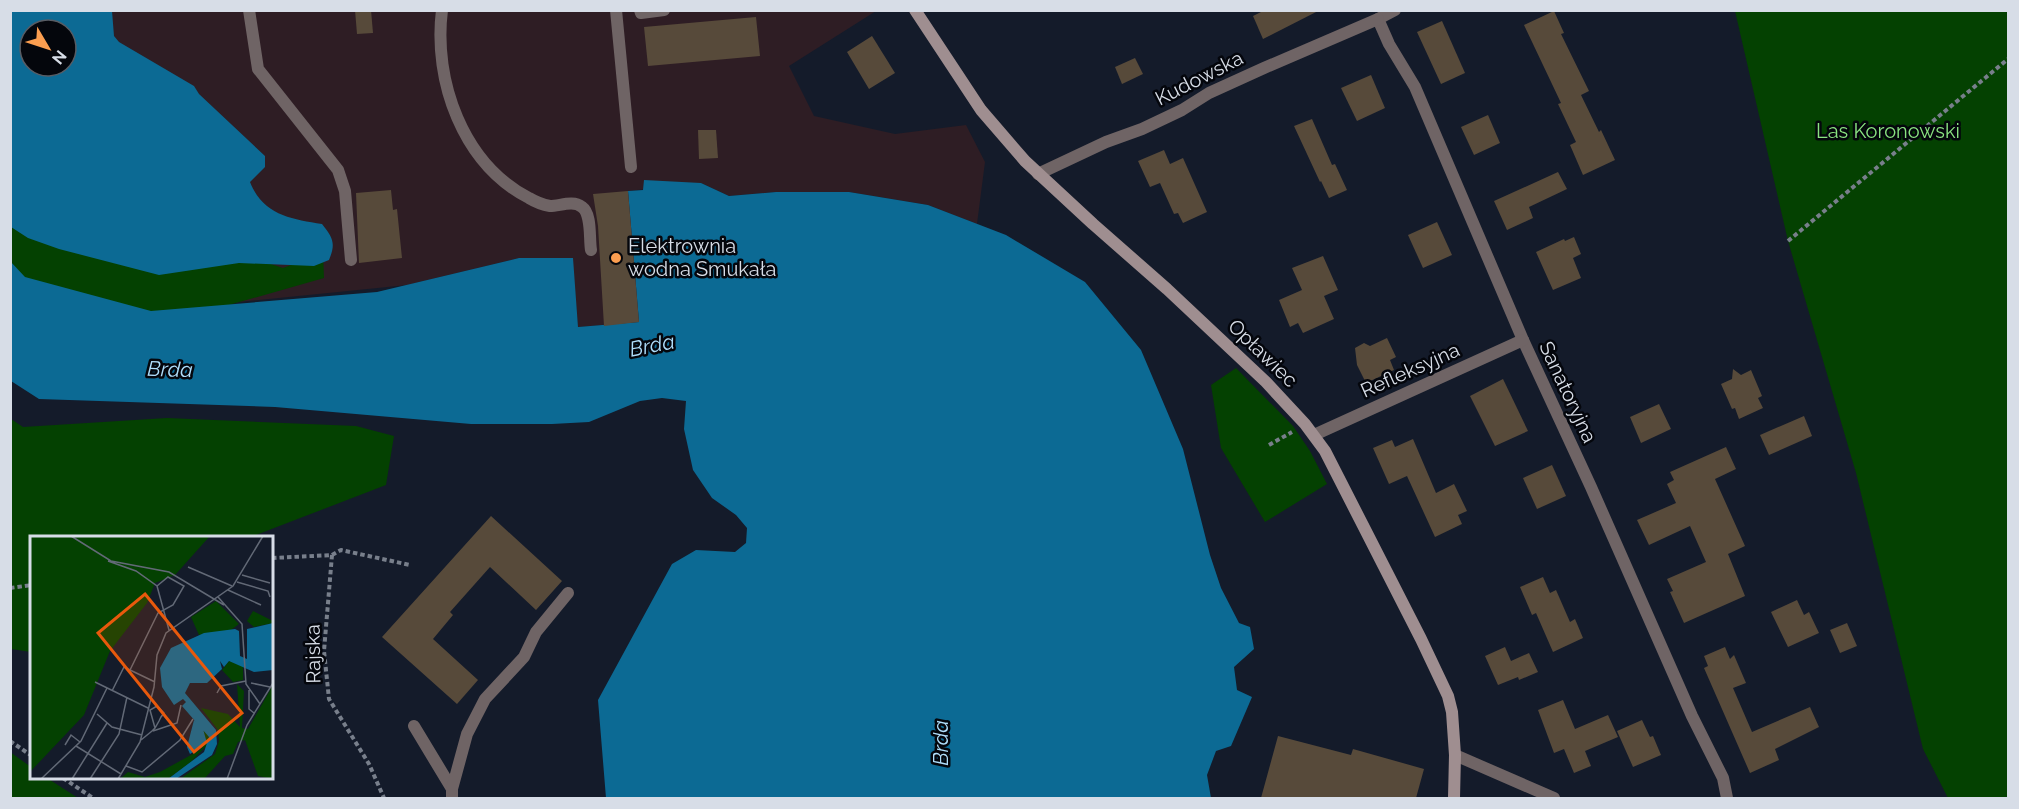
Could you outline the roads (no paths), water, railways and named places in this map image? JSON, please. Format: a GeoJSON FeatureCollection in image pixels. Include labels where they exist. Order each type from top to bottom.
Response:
{"type":"FeatureCollection","features":[{"type":"Feature","properties":{"kind":"street"},"geometry":{"type":"LineString","coordinates":[[249,10],[258,69],[338,170],[345,191],[351,260]]}},
{"type":"Feature","properties":{"kind":"street"},"geometry":{"type":"LineString","coordinates":[[441,10],[439,27],[441,60],[448,97],[462,128],[480,156],[503,181],[529,199],[549,206],[576,204],[582,207],[587,214],[591,250]]}},
{"type":"Feature","properties":{"kind":"street"},"geometry":{"type":"LineString","coordinates":[[616,10],[631,167]]}},
{"type":"Feature","properties":{"kind":"street"},"geometry":{"type":"LineString","coordinates":[[640,10],[641,13],[664,10]]}},
{"type":"Feature","properties":{"kind":"street","name":"Opławiec"},"geometry":{"type":"LineString","coordinates":[[915,10],[981,110],[1038,174],[1252,368],[1305,424],[1325,451],[1442,681],[1452,712],[1455,755],[1454,798]]}},
{"type":"Feature","properties":{"kind":"street"},"geometry":{"type":"LineString","coordinates":[[1378,19],[1395,10]]}},
{"type":"Feature","properties":{"kind":"street","name":"Kudowska"},"geometry":{"type":"LineString","coordinates":[[1038,174],[1106,142],[1142,129],[1245,76],[1378,19]]}},
{"type":"Feature","properties":{"kind":"street","name":"Sanatoryjna"},"geometry":{"type":"LineString","coordinates":[[1378,19],[1389,44],[1415,87],[1523,340],[1692,716],[1723,778],[1727,798]]}},
{"type":"Feature","properties":{"kind":"street","name":"Refleksyjna"},"geometry":{"type":"LineString","coordinates":[[1314,435],[1523,340]]}},
{"type":"Feature","properties":{"kind":"street"},"geometry":{"type":"LineString","coordinates":[[452,794],[467,734],[485,699],[524,657],[536,632],[568,593]]}},
{"type":"Feature","properties":{"kind":"street"},"geometry":{"type":"LineString","coordinates":[[414,726],[452,794]]}},
{"type":"Feature","properties":{"kind":"street"},"geometry":{"type":"LineString","coordinates":[[1455,755],[1554,798]]}},
{"type":"Feature","properties":{"kind":"water"},"geometry":{"type":"Polygon","coordinates":[[[10,11],[112,11],[114,36],[119,42],[194,86],[199,94],[265,156],[265,167],[250,182],[262,202],[279,214],[322,224],[331,237],[333,245],[329,260],[314,266],[239,263],[159,275],[59,249],[28,238],[11,227],[10,11]]]}},
{"type":"Feature","properties":{"kind":"water","name":"Brda"},"geometry":{"type":"Polygon","coordinates":[[[644,180],[701,183],[729,196],[776,192],[849,192],[928,205],[1006,235],[1085,282],[1141,350],[1183,449],[1210,555],[1221,588],[1239,623],[1250,627],[1254,649],[1234,667],[1237,690],[1252,697],[1231,746],[1216,751],[1207,775],[1211,798],[606,798],[598,700],[672,564],[696,550],[735,552],[746,543],[747,528],[736,515],[712,498],[693,470],[684,429],[686,401],[662,398],[640,401],[589,422],[471,424],[275,407],[39,399],[11,381],[10,261],[25,277],[151,311],[377,292],[519,258],[573,258],[578,327],[639,322],[628,191],[643,190],[644,180]]]}},
{"type":"Feature","properties":{"kind":"place","name":"Elektrownia wodna Smukała"},"geometry":{"type":"Point","coordinates":[616,258]}},
{"type":"Feature","properties":{"kind":"park label","name":"Las Koronowski"},"geometry":{"type":"Point","coordinates":[1888,131]}}]}
